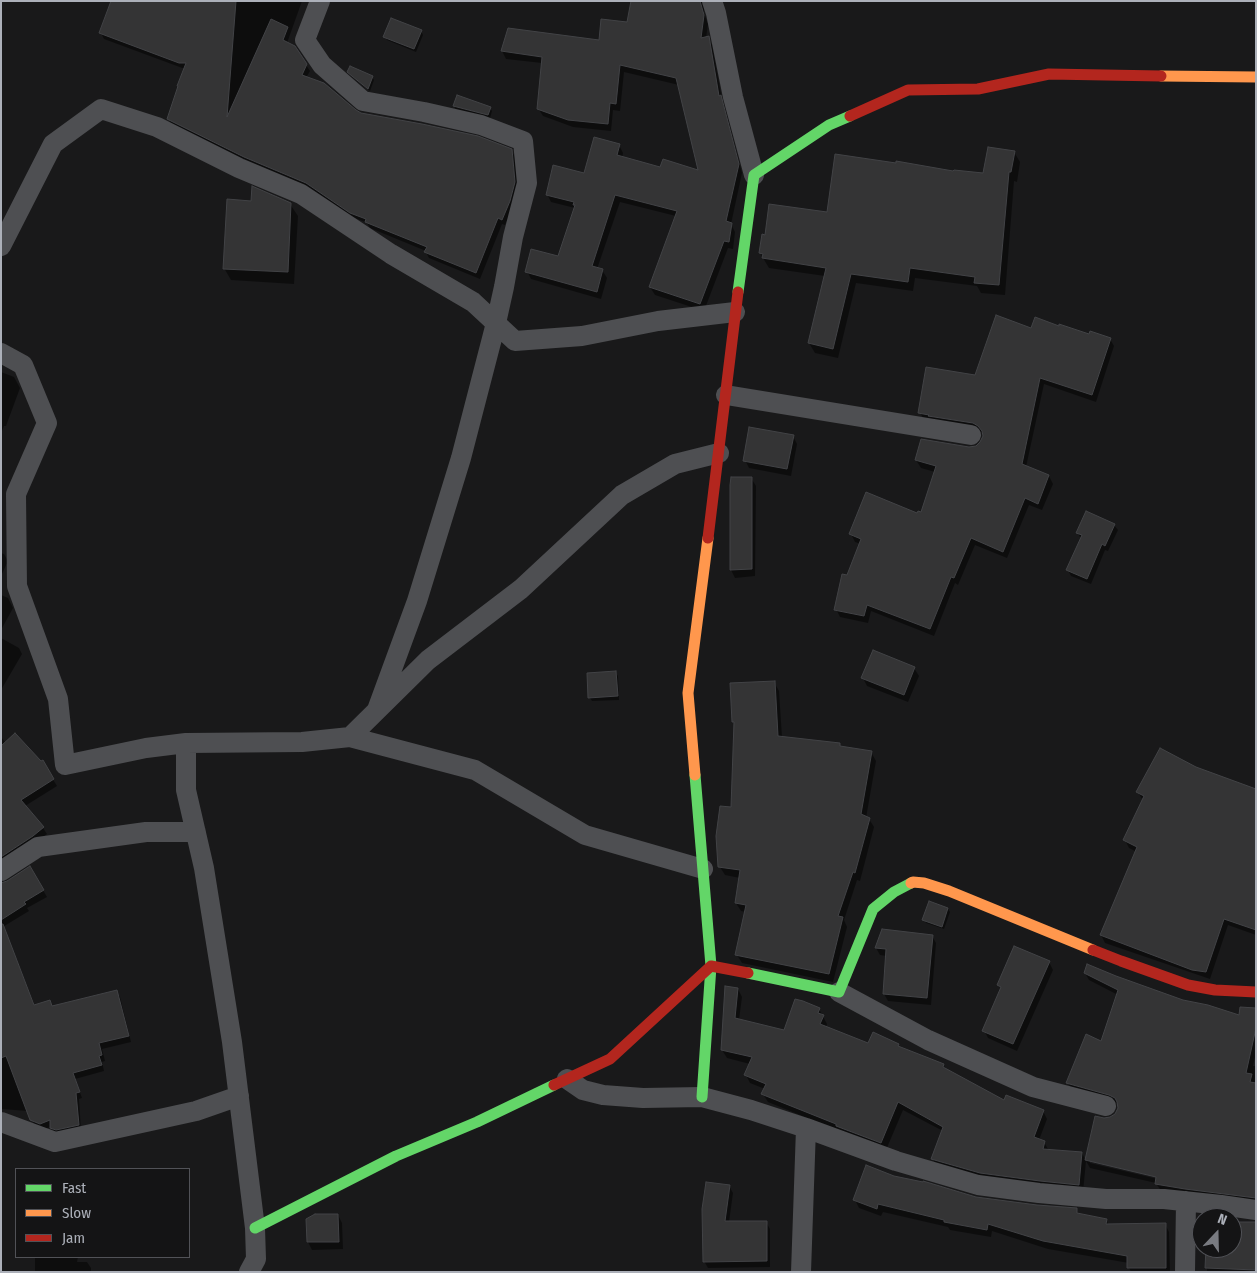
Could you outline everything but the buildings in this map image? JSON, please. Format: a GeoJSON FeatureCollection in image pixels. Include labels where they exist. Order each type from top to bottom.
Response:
{"type":"FeatureCollection","features":[{"type":"Feature","properties":{"kind":"street"},"geometry":{"type":"LineString","coordinates":[[320,1],[305,40],[322,65],[363,101],[481,125],[523,141],[527,183],[513,237],[496,323],[461,458],[417,601],[377,710]]}},
{"type":"Feature","properties":{"kind":"street"},"geometry":{"type":"LineString","coordinates":[[702,1097],[711,966],[688,693],[754,175],[732,97],[712,1]]}},
{"type":"Feature","properties":{"kind":"street"},"geometry":{"type":"LineString","coordinates":[[754,175],[829,125],[908,90],[978,89],[1048,74],[1256,78]]}},
{"type":"Feature","properties":{"kind":"street"},"geometry":{"type":"LineString","coordinates":[[1,246],[54,144],[101,109],[157,128],[239,168],[302,194],[391,254],[473,302],[515,341],[582,336],[658,321],[736,312]]}},
{"type":"Feature","properties":{"kind":"street"},"geometry":{"type":"LineString","coordinates":[[1,353],[23,365],[47,423],[16,494],[17,586],[58,699],[65,766],[146,748],[186,743],[302,742],[350,737],[475,770],[586,835],[703,869]]}},
{"type":"Feature","properties":{"kind":"street"},"geometry":{"type":"LineString","coordinates":[[726,395],[971,435]]}},
{"type":"Feature","properties":{"kind":"street"},"geometry":{"type":"LineString","coordinates":[[350,737],[428,660],[521,589],[622,496],[676,464],[719,453]]}},
{"type":"Feature","properties":{"kind":"street"},"geometry":{"type":"LineString","coordinates":[[186,743],[186,790],[204,868],[232,1042],[256,1228],[256,1258],[249,1272]]}},
{"type":"Feature","properties":{"kind":"street"},"geometry":{"type":"LineString","coordinates":[[1,872],[38,847],[146,832],[196,832]]}},
{"type":"Feature","properties":{"kind":"street"},"geometry":{"type":"LineString","coordinates":[[839,992],[873,909],[894,892],[913,882],[924,883],[949,891],[1121,961],[1188,985],[1215,990],[1256,992]]}},
{"type":"Feature","properties":{"kind":"street"},"geometry":{"type":"LineString","coordinates":[[711,966],[839,992],[928,1040],[1033,1087],[1106,1106]]}},
{"type":"Feature","properties":{"kind":"street"},"geometry":{"type":"LineString","coordinates":[[256,1228],[396,1156],[477,1122],[610,1059],[711,966]]}},
{"type":"Feature","properties":{"kind":"street"},"geometry":{"type":"LineString","coordinates":[[567,1079],[583,1090],[603,1096],[643,1098],[702,1097],[751,1110],[896,1161],[978,1185],[1106,1199],[1164,1199],[1256,1210]]}},
{"type":"Feature","properties":{"kind":"street"},"geometry":{"type":"LineString","coordinates":[[1,1122],[55,1142],[196,1111],[239,1096]]}},
{"type":"Feature","properties":{"kind":"street"},"geometry":{"type":"LineString","coordinates":[[800,1272],[806,1128]]}},
{"type":"Feature","properties":{"kind":"street"},"geometry":{"type":"LineString","coordinates":[[1185,1272],[1186,1202]]}},
{"type":"Feature","properties":{"kind":"traffic: fast"},"geometry":{"type":"LineString","coordinates":[[738,292],[754,175],[829,125],[850,116]]}},
{"type":"Feature","properties":{"kind":"traffic: fast"},"geometry":{"type":"LineString","coordinates":[[695,775],[711,966],[702,1097]]}},
{"type":"Feature","properties":{"kind":"traffic: fast"},"geometry":{"type":"LineString","coordinates":[[748,973],[839,992],[873,909],[894,892],[911,883]]}},
{"type":"Feature","properties":{"kind":"traffic: fast"},"geometry":{"type":"LineString","coordinates":[[255,1228],[396,1156],[477,1122],[554,1085]]}},
{"type":"Feature","properties":{"kind":"traffic: slow"},"geometry":{"type":"LineString","coordinates":[[1161,76],[1256,77]]}},
{"type":"Feature","properties":{"kind":"traffic: slow"},"geometry":{"type":"LineString","coordinates":[[695,775],[688,693],[708,538]]}},
{"type":"Feature","properties":{"kind":"traffic: slow"},"geometry":{"type":"LineString","coordinates":[[911,883],[924,883],[949,891],[1093,950]]}},
{"type":"Feature","properties":{"kind":"traffic: jam"},"geometry":{"type":"LineString","coordinates":[[850,116],[908,90],[978,89],[1049,74],[1161,76]]}},
{"type":"Feature","properties":{"kind":"traffic: jam"},"geometry":{"type":"LineString","coordinates":[[708,538],[738,292]]}},
{"type":"Feature","properties":{"kind":"traffic: jam"},"geometry":{"type":"LineString","coordinates":[[1093,950],[1188,985],[1215,990],[1256,992]]}},
{"type":"Feature","properties":{"kind":"traffic: jam"},"geometry":{"type":"LineString","coordinates":[[554,1085],[610,1059],[711,966],[748,973]]}}]}
